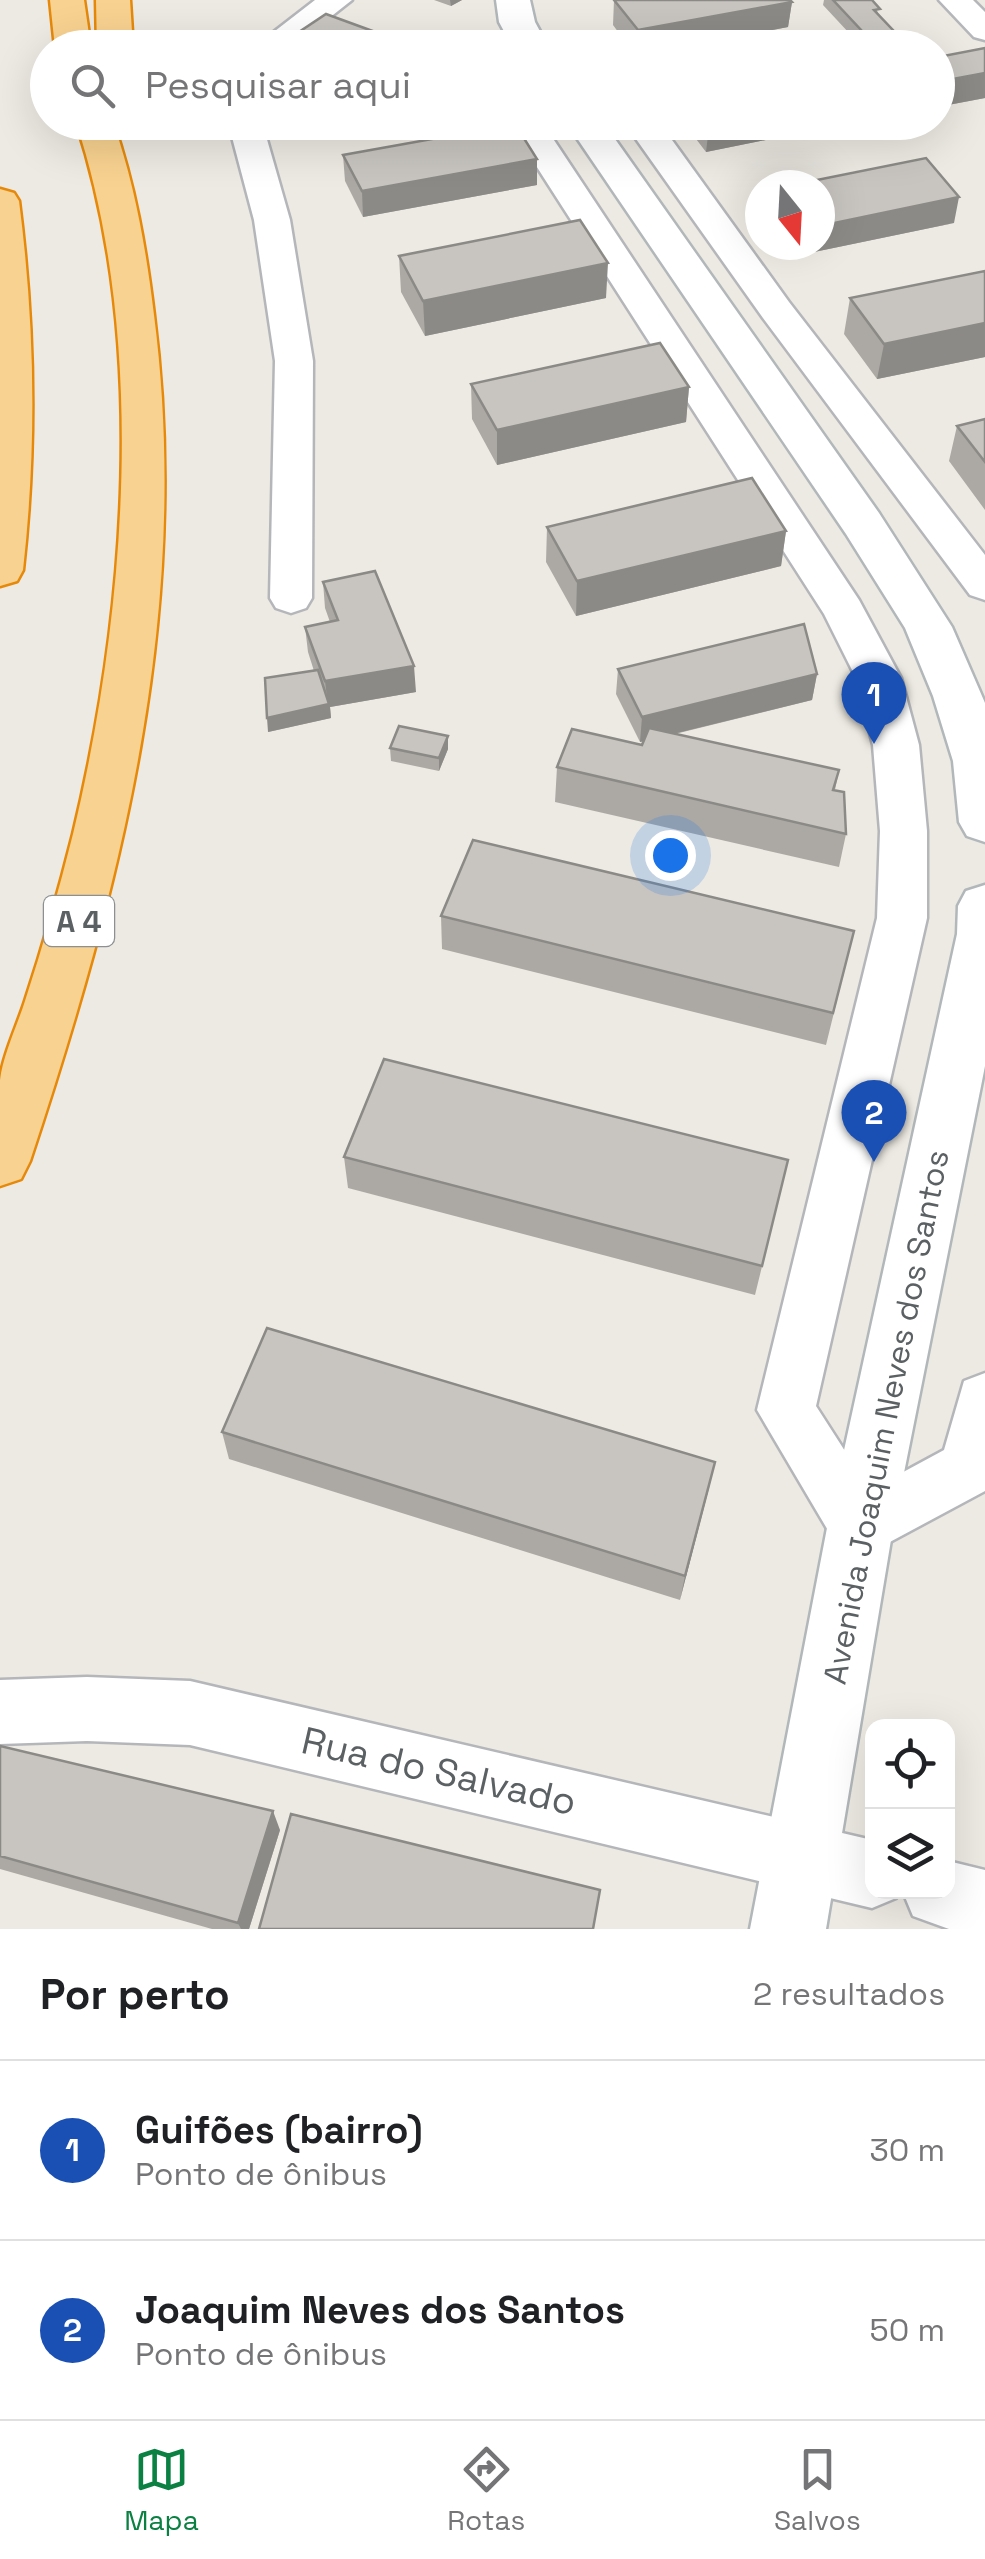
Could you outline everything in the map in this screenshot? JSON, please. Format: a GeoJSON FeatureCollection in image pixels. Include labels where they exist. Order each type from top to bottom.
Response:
{"type":"FeatureCollection","features":[{"type":"Feature","properties":{"kind":"highway"},"geometry":{"type":"LineString","coordinates":[[67,0],[71,30]]}},
{"type":"Feature","properties":{"kind":"highway"},"geometry":{"type":"LineString","coordinates":[[113,0],[114,30]]}},
{"type":"Feature","properties":{"kind":"highway","name":"A 4"},"geometry":{"type":"LineString","coordinates":[[0,1161],[85,898],[120,745],[134,656],[144,541],[144,395],[140,344],[107,140]]}},
{"type":"Feature","properties":{"kind":"highway"},"geometry":{"type":"LineString","coordinates":[[0,201],[13,333],[0,570]]}},
{"type":"Feature","properties":{"kind":"street"},"geometry":{"type":"LineString","coordinates":[[295,30],[336,0]]}},
{"type":"Feature","properties":{"kind":"street"},"geometry":{"type":"LineString","coordinates":[[513,0],[521,30]]}},
{"type":"Feature","properties":{"kind":"street"},"geometry":{"type":"LineString","coordinates":[[955,0],[985,30]]}},
{"type":"Feature","properties":{"kind":"street"},"geometry":{"type":"LineString","coordinates":[[250,140],[272,220],[294,361],[291,598]]}},
{"type":"Feature","properties":{"kind":"street"},"geometry":{"type":"LineString","coordinates":[[537,140],[844,611],[880,684],[900,755],[906,836],[902,918],[786,1410],[860,1528],[970,1468],[985,1400]]}},
{"type":"Feature","properties":{"kind":"street"},"geometry":{"type":"LineString","coordinates":[[596,140],[863,524],[928,626],[958,696],[978,761],[985,822]]}},
{"type":"Feature","properties":{"kind":"street"},"geometry":{"type":"LineString","coordinates":[[654,140],[776,310],[985,586]]}},
{"type":"Feature","properties":{"kind":"street","name":"Avenida Joaquim Neves dos Santos"},"geometry":{"type":"LineString","coordinates":[[788,1929],[860,1528],[984,934],[985,906]]}},
{"type":"Feature","properties":{"kind":"street","name":"Rua do Salvado"},"geometry":{"type":"LineString","coordinates":[[0,1712],[190,1712],[865,1872]]}},
{"type":"Feature","properties":{"kind":"street"},"geometry":{"type":"LineString","coordinates":[[955,1896],[985,1904]]}},
{"type":"Feature","properties":{"kind":"building"},"geometry":{"type":"Polygon","coordinates":[[[614,0],[790,0],[792,2],[638,30],[614,0]]]}},
{"type":"Feature","properties":{"kind":"building"},"geometry":{"type":"Polygon","coordinates":[[[833,0],[872,0],[880,9],[874,10],[893,30],[861,30],[833,0]]]}},
{"type":"Feature","properties":{"kind":"building"},"geometry":{"type":"Polygon","coordinates":[[[326,14],[370,30],[302,30],[326,14]]]}},
{"type":"Feature","properties":{"kind":"building"},"geometry":{"type":"Polygon","coordinates":[[[985,48],[985,73],[955,79],[955,54],[985,48]]]}},
{"type":"Feature","properties":{"kind":"building"},"geometry":{"type":"Polygon","coordinates":[[[426,140],[525,140],[537,159],[362,191],[343,155],[426,140]]]}},
{"type":"Feature","properties":{"kind":"building"},"geometry":{"type":"Polygon","coordinates":[[[926,158],[959,197],[835,223],[835,176],[926,158]]]}},
{"type":"Feature","properties":{"kind":"building"},"geometry":{"type":"Polygon","coordinates":[[[580,220],[608,263],[423,301],[399,256],[580,220]]]}},
{"type":"Feature","properties":{"kind":"building"},"geometry":{"type":"Polygon","coordinates":[[[985,271],[985,323],[884,344],[850,298],[985,271]]]}},
{"type":"Feature","properties":{"kind":"building"},"geometry":{"type":"Polygon","coordinates":[[[660,343],[689,387],[497,430],[471,384],[660,343]]]}},
{"type":"Feature","properties":{"kind":"building"},"geometry":{"type":"Polygon","coordinates":[[[985,419],[985,462],[957,426],[985,419]]]}},
{"type":"Feature","properties":{"kind":"building"},"geometry":{"type":"Polygon","coordinates":[[[752,478],[786,531],[577,581],[547,527],[752,478]]]}},
{"type":"Feature","properties":{"kind":"building"},"geometry":{"type":"Polygon","coordinates":[[[375,571],[414,666],[325,681],[305,627],[338,620],[323,582],[375,571]]]}},
{"type":"Feature","properties":{"kind":"building"},"geometry":{"type":"Polygon","coordinates":[[[804,624],[817,674],[642,717],[618,669],[804,624]]]}},
{"type":"Feature","properties":{"kind":"building"},"geometry":{"type":"Polygon","coordinates":[[[318,670],[329,704],[267,718],[265,678],[318,670]]]}},
{"type":"Feature","properties":{"kind":"building"},"geometry":{"type":"Polygon","coordinates":[[[399,726],[448,736],[439,758],[390,748],[399,726]]]}},
{"type":"Feature","properties":{"kind":"building"},"geometry":{"type":"Polygon","coordinates":[[[649,728],[839,770],[833,790],[844,792],[846,834],[557,767],[572,729],[642,745],[649,728]]]}},
{"type":"Feature","properties":{"kind":"building"},"geometry":{"type":"Polygon","coordinates":[[[473,840],[854,931],[833,1013],[441,916],[473,840]]]}},
{"type":"Feature","properties":{"kind":"building"},"geometry":{"type":"Polygon","coordinates":[[[384,1059],[788,1160],[762,1266],[344,1157],[384,1059]]]}},
{"type":"Feature","properties":{"kind":"building"},"geometry":{"type":"Polygon","coordinates":[[[267,1328],[715,1462],[685,1576],[222,1432],[267,1328]]]}},
{"type":"Feature","properties":{"kind":"building"},"geometry":{"type":"Polygon","coordinates":[[[0,1746],[273,1811],[238,1923],[0,1856],[0,1746]]]}},
{"type":"Feature","properties":{"kind":"building"},"geometry":{"type":"Polygon","coordinates":[[[291,1814],[600,1890],[593,1929],[259,1929],[291,1814]]]}},
{"type":"Feature","properties":{"kind":"place","name":"Guifões (bairro)"},"geometry":{"type":"Point","coordinates":[874,744]}},
{"type":"Feature","properties":{"kind":"place","name":"Joaquim Neves dos Santos"},"geometry":{"type":"Point","coordinates":[874,1162]}}]}
